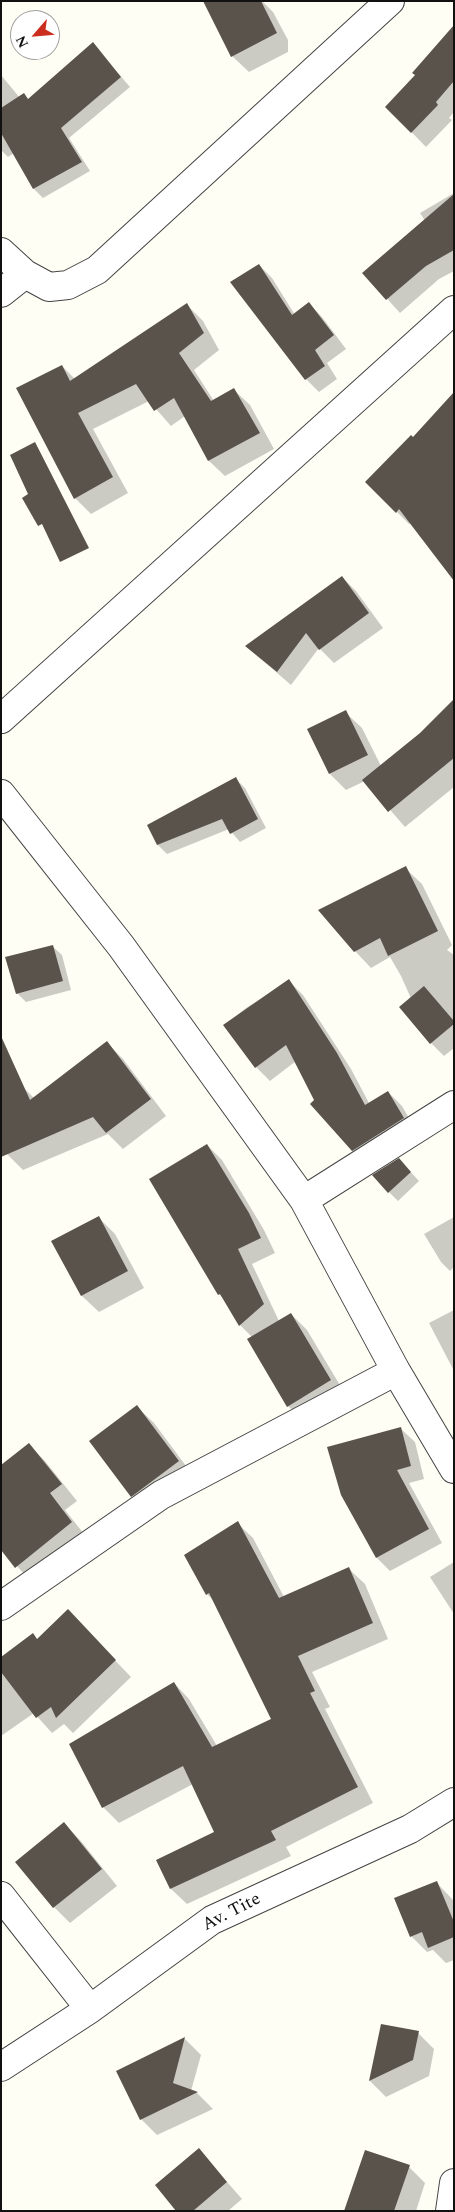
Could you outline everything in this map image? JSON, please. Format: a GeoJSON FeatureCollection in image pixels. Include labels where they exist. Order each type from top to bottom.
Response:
{"type":"FeatureCollection","features":[{"type":"Feature","properties":{"kind":"street"},"geometry":{"type":"LineString","coordinates":[[1,252],[25,274],[49,287],[68,285],[97,270],[390,1]]}},
{"type":"Feature","properties":{"kind":"street"},"geometry":{"type":"LineString","coordinates":[[1,293],[25,274]]}},
{"type":"Feature","properties":{"kind":"street"},"geometry":{"type":"LineString","coordinates":[[1,719],[454,310]]}},
{"type":"Feature","properties":{"kind":"street"},"geometry":{"type":"LineString","coordinates":[[1,794],[121,946],[304,1200],[396,1371],[450,1455]]}},
{"type":"Feature","properties":{"kind":"street"},"geometry":{"type":"LineString","coordinates":[[304,1200],[454,1105]]}},
{"type":"Feature","properties":{"kind":"street"},"geometry":{"type":"LineString","coordinates":[[1,1606],[161,1495],[396,1371]]}},
{"type":"Feature","properties":{"kind":"street","name":"Av. Tite"},"geometry":{"type":"LineString","coordinates":[[1,2067],[90,2010],[212,1920],[410,1829],[454,1802]]}},
{"type":"Feature","properties":{"kind":"street"},"geometry":{"type":"LineString","coordinates":[[1,1896],[90,2010]]}},
{"type":"Feature","properties":{"kind":"street"},"geometry":{"type":"LineString","coordinates":[[450,2211],[454,2184]]}},
{"type":"Feature","properties":{"kind":"building"},"geometry":{"type":"Polygon","coordinates":[[[203,1],[261,1],[277,33],[231,57],[203,1]]]}},
{"type":"Feature","properties":{"kind":"building"},"geometry":{"type":"Polygon","coordinates":[[[454,25],[454,81],[436,102],[438,105],[411,133],[385,107],[415,75],[412,73],[454,25]]]}},
{"type":"Feature","properties":{"kind":"building"},"geometry":{"type":"Polygon","coordinates":[[[93,42],[121,77],[61,128],[82,162],[33,189],[1,133],[1,108],[24,93],[28,99],[93,42]]]}},
{"type":"Feature","properties":{"kind":"building"},"geometry":{"type":"Polygon","coordinates":[[[454,194],[454,250],[426,266],[386,300],[362,273],[454,194]]]}},
{"type":"Feature","properties":{"kind":"building"},"geometry":{"type":"Polygon","coordinates":[[[259,264],[292,315],[309,302],[334,335],[315,350],[325,366],[305,380],[230,282],[259,264]]]}},
{"type":"Feature","properties":{"kind":"building"},"geometry":{"type":"Polygon","coordinates":[[[187,303],[204,333],[179,353],[211,401],[234,388],[260,433],[208,461],[174,398],[154,411],[136,384],[78,413],[113,477],[74,499],[16,388],[62,365],[70,381],[187,303]]]}},
{"type":"Feature","properties":{"kind":"building"},"geometry":{"type":"Polygon","coordinates":[[[454,392],[454,581],[399,509],[396,513],[365,482],[411,435],[413,437],[454,392]]]}},
{"type":"Feature","properties":{"kind":"building"},"geometry":{"type":"Polygon","coordinates":[[[35,442],[89,548],[60,562],[42,524],[38,526],[22,498],[28,494],[10,455],[35,442]]]}},
{"type":"Feature","properties":{"kind":"building"},"geometry":{"type":"Polygon","coordinates":[[[342,576],[369,613],[319,650],[306,633],[277,672],[245,646],[342,576]]]}},
{"type":"Feature","properties":{"kind":"building"},"geometry":{"type":"Polygon","coordinates":[[[454,699],[454,758],[388,812],[362,780],[420,733],[454,699]]]}},
{"type":"Feature","properties":{"kind":"building"},"geometry":{"type":"Polygon","coordinates":[[[346,710],[368,755],[329,774],[307,729],[346,710]]]}},
{"type":"Feature","properties":{"kind":"building"},"geometry":{"type":"Polygon","coordinates":[[[236,777],[258,819],[230,834],[222,819],[157,845],[147,825],[236,777]]]}},
{"type":"Feature","properties":{"kind":"building"},"geometry":{"type":"Polygon","coordinates":[[[406,866],[438,931],[388,956],[380,938],[354,952],[318,910],[406,866]]]}},
{"type":"Feature","properties":{"kind":"building"},"geometry":{"type":"Polygon","coordinates":[[[53,945],[63,981],[16,994],[5,957],[53,945]]]}},
{"type":"Feature","properties":{"kind":"building"},"geometry":{"type":"Polygon","coordinates":[[[289,979],[337,1053],[365,1105],[388,1091],[404,1118],[352,1151],[310,1104],[314,1100],[286,1045],[255,1068],[223,1025],[289,979]]]}},
{"type":"Feature","properties":{"kind":"building"},"geometry":{"type":"Polygon","coordinates":[[[424,986],[454,1021],[454,1024],[430,1044],[399,1007],[424,986]]]}},
{"type":"Feature","properties":{"kind":"building"},"geometry":{"type":"Polygon","coordinates":[[[1,1036],[30,1100],[107,1041],[151,1099],[106,1133],[93,1117],[1,1157],[1,1036]]]}},
{"type":"Feature","properties":{"kind":"building"},"geometry":{"type":"Polygon","coordinates":[[[207,1144],[249,1213],[261,1238],[238,1249],[264,1304],[239,1326],[220,1294],[218,1295],[149,1179],[207,1144]]]}},
{"type":"Feature","properties":{"kind":"building"},"geometry":{"type":"Polygon","coordinates":[[[399,1158],[411,1172],[388,1193],[372,1175],[399,1158]]]}},
{"type":"Feature","properties":{"kind":"building"},"geometry":{"type":"Polygon","coordinates":[[[99,1216],[128,1271],[81,1296],[51,1241],[99,1216]]]}},
{"type":"Feature","properties":{"kind":"building"},"geometry":{"type":"Polygon","coordinates":[[[291,1313],[331,1380],[287,1407],[247,1339],[291,1313]]]}},
{"type":"Feature","properties":{"kind":"building"},"geometry":{"type":"Polygon","coordinates":[[[137,1405],[179,1461],[131,1497],[89,1441],[137,1405]]]}},
{"type":"Feature","properties":{"kind":"building"},"geometry":{"type":"Polygon","coordinates":[[[401,1427],[411,1466],[397,1470],[429,1529],[376,1558],[341,1495],[327,1447],[401,1427]]]}},
{"type":"Feature","properties":{"kind":"building"},"geometry":{"type":"Polygon","coordinates":[[[29,1443],[62,1484],[50,1493],[72,1522],[15,1568],[1,1550],[1,1465],[29,1443]]]}},
{"type":"Feature","properties":{"kind":"building"},"geometry":{"type":"Polygon","coordinates":[[[238,1521],[279,1598],[349,1567],[373,1623],[298,1656],[315,1691],[310,1693],[358,1787],[271,1831],[276,1840],[170,1889],[156,1860],[214,1832],[183,1766],[102,1808],[69,1744],[174,1682],[212,1747],[271,1719],[209,1593],[206,1595],[184,1555],[238,1521]]]}},
{"type":"Feature","properties":{"kind":"building"},"geometry":{"type":"Polygon","coordinates":[[[68,1609],[116,1660],[56,1718],[51,1707],[36,1718],[1,1672],[1,1657],[33,1633],[37,1639],[68,1609]]]}},
{"type":"Feature","properties":{"kind":"building"},"geometry":{"type":"Polygon","coordinates":[[[64,1822],[102,1869],[53,1908],[15,1862],[64,1822]]]}},
{"type":"Feature","properties":{"kind":"building"},"geometry":{"type":"Polygon","coordinates":[[[437,1881],[454,1922],[454,1937],[428,1948],[422,1932],[410,1937],[394,1898],[437,1881]]]}},
{"type":"Feature","properties":{"kind":"building"},"geometry":{"type":"Polygon","coordinates":[[[381,2024],[419,2031],[413,2060],[369,2081],[381,2024]]]}},
{"type":"Feature","properties":{"kind":"building"},"geometry":{"type":"Polygon","coordinates":[[[185,2037],[173,2083],[198,2092],[140,2120],[116,2071],[185,2037]]]}},
{"type":"Feature","properties":{"kind":"building"},"geometry":{"type":"Polygon","coordinates":[[[199,2148],[227,2182],[193,2211],[176,2211],[155,2185],[199,2148]]]}},
{"type":"Feature","properties":{"kind":"building"},"geometry":{"type":"Polygon","coordinates":[[[365,2150],[410,2165],[394,2211],[344,2211],[365,2150]]]}}]}
